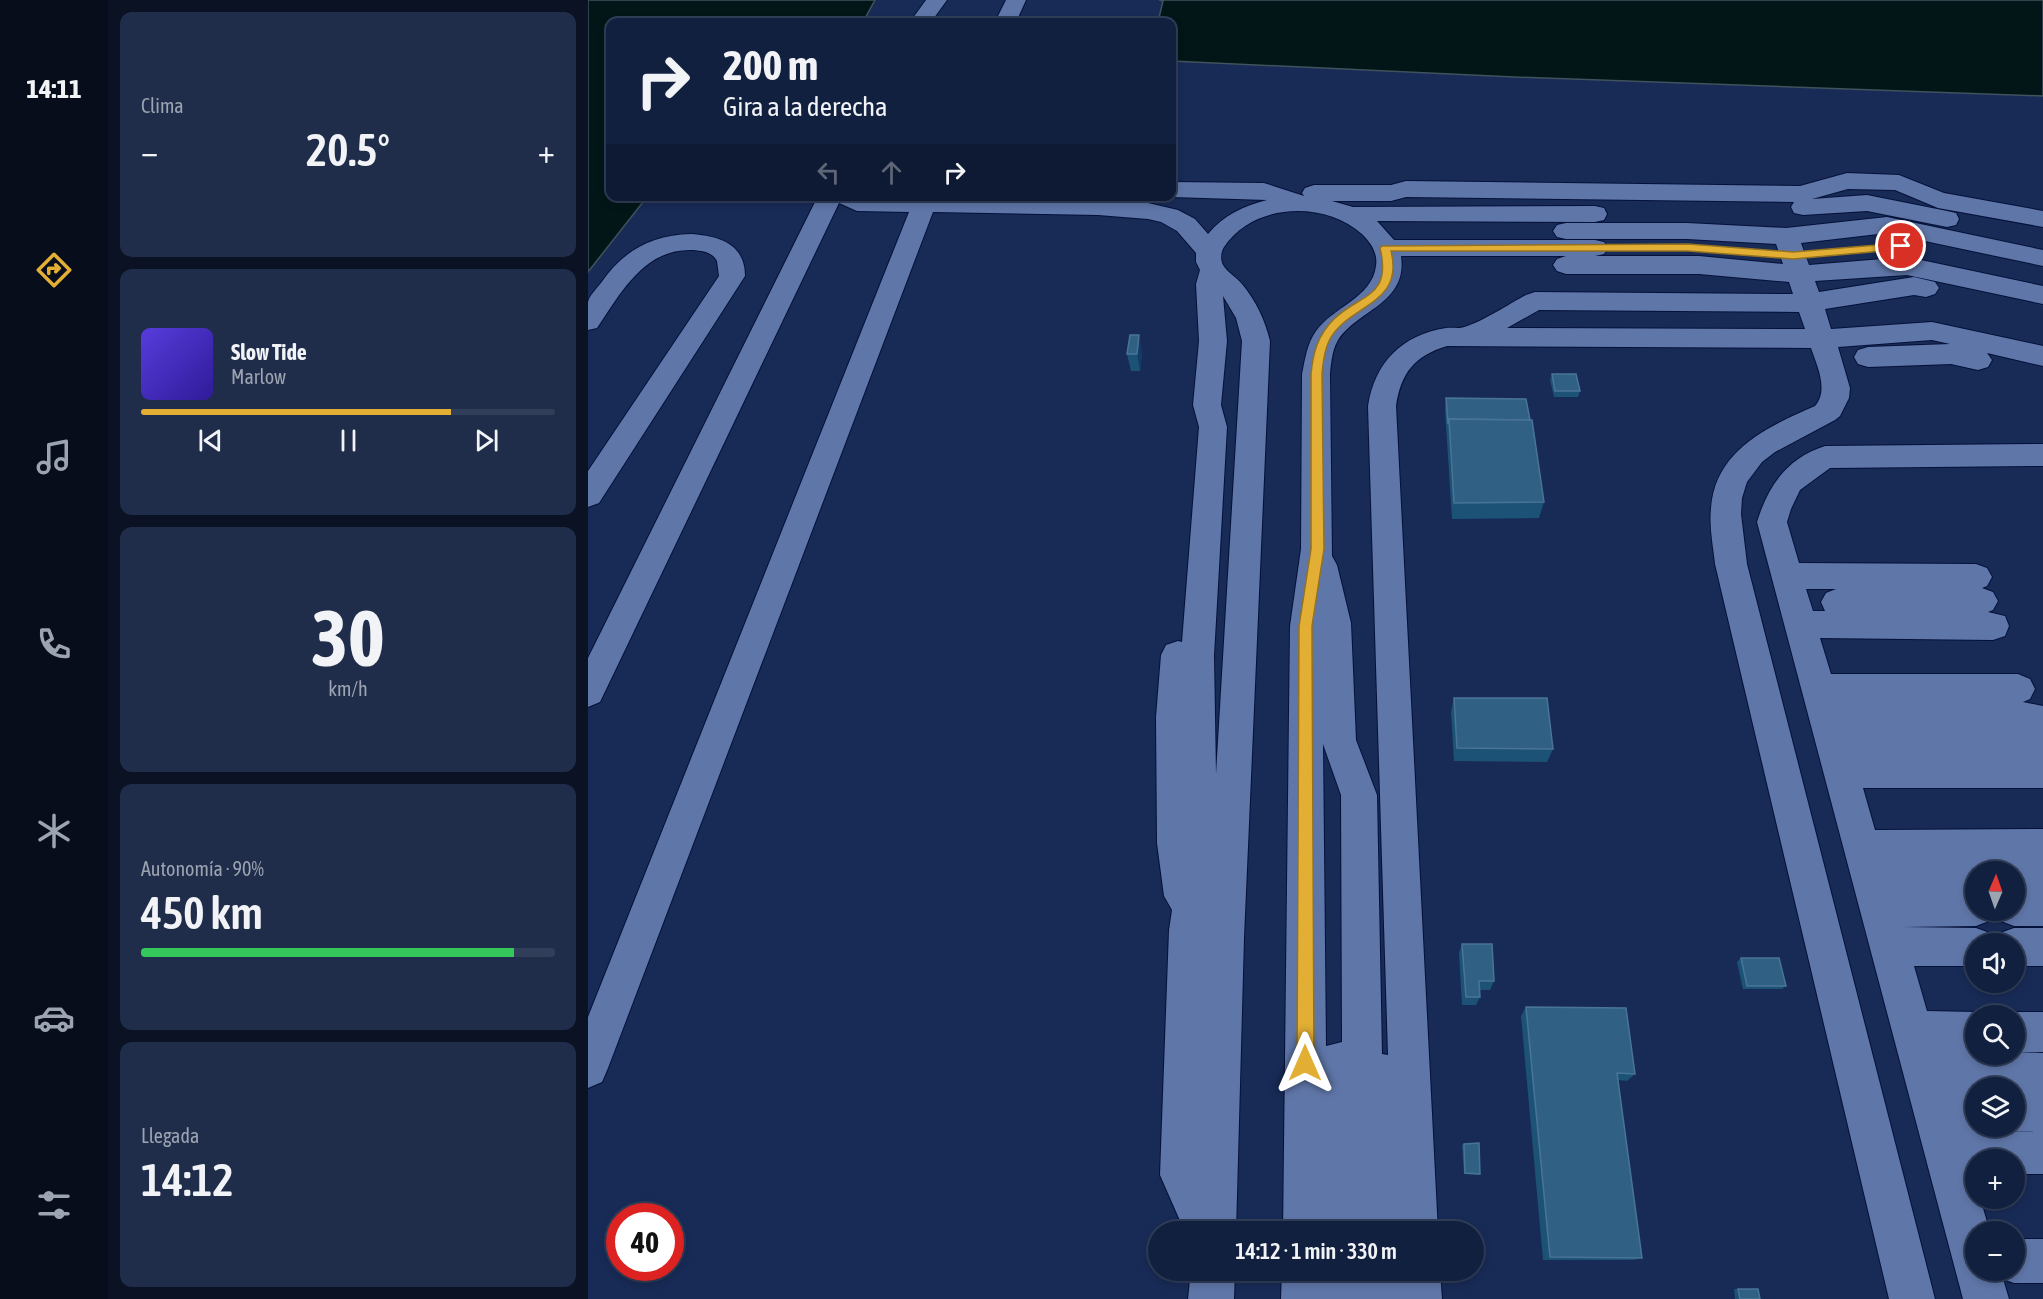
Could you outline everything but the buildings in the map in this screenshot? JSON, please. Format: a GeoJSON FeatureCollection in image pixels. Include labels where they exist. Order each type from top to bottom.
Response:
{"type":"FeatureCollection","features":[{"type":"Feature","properties":{"kind":"street"},"geometry":{"type":"LineString","coordinates":[[923,18],[936,0]]}},
{"type":"Feature","properties":{"kind":"street"},"geometry":{"type":"LineString","coordinates":[[1008,18],[1016,0]]}},
{"type":"Feature","properties":{"kind":"street"},"geometry":{"type":"LineString","coordinates":[[1176,189],[1283,197],[1391,193],[1406,189],[1801,194],[1847,180],[1899,183],[1938,200],[2043,219]]}},
{"type":"Feature","properties":{"kind":"street"},"geometry":{"type":"LineString","coordinates":[[1234,219],[1276,206],[1283,197]]}},
{"type":"Feature","properties":{"kind":"street"},"geometry":{"type":"LineString","coordinates":[[1203,1221],[1181,1175],[1188,930],[1199,853],[1197,656],[1213,428],[1207,405],[1213,341],[1209,284],[1211,261],[1219,235],[1234,219],[1243,204],[1283,197],[1347,213],[1685,214],[1868,203],[2043,239]]}},
{"type":"Feature","properties":{"kind":"street"},"geometry":{"type":"LineString","coordinates":[[588,692],[828,201]]}},
{"type":"Feature","properties":{"kind":"street"},"geometry":{"type":"LineString","coordinates":[[854,201],[857,203],[903,201]]}},
{"type":"Feature","properties":{"kind":"street"},"geometry":{"type":"LineString","coordinates":[[588,1068],[926,201]]}},
{"type":"Feature","properties":{"kind":"street"},"geometry":{"type":"LineString","coordinates":[[951,201],[1098,207],[1148,211],[1169,216],[1186,225],[1248,312],[1256,341],[1225,938],[1214,1221]]}},
{"type":"Feature","properties":{"kind":"street"},"geometry":{"type":"LineString","coordinates":[[1305,1221],[1306,626],[1317,549],[1316,374],[1324,338],[1340,320],[1370,301],[1387,278],[1383,248],[1347,213]]}},
{"type":"Feature","properties":{"kind":"street"},"geometry":{"type":"LineString","coordinates":[[1808,298],[1887,225],[2043,258]]}},
{"type":"Feature","properties":{"kind":"street"},"geometry":{"type":"LineString","coordinates":[[1383,248],[1687,231],[1808,298],[1951,354],[2043,374]]}},
{"type":"Feature","properties":{"kind":"street"},"geometry":{"type":"LineString","coordinates":[[588,321],[630,265],[644,254],[662,246],[682,242],[701,242],[716,246],[728,253],[733,264],[732,276],[588,495]]}},
{"type":"Feature","properties":{"kind":"street"},"geometry":{"type":"LineString","coordinates":[[1808,298],[1901,246],[2043,275]]}},
{"type":"Feature","properties":{"kind":"street"},"geometry":{"type":"LineString","coordinates":[[1383,248],[1699,265],[1808,298],[1932,331],[2043,356]]}},
{"type":"Feature","properties":{"kind":"street"},"geometry":{"type":"LineString","coordinates":[[1415,1221],[1382,406],[1384,385],[1393,367],[1413,350],[1429,341],[1447,337],[1467,338],[1547,359],[1808,298],[1906,266],[2043,295]]}},
{"type":"Feature","properties":{"kind":"street"},"geometry":{"type":"LineString","coordinates":[[1467,338],[1539,319],[1808,298],[1914,285],[2043,315]]}},
{"type":"Feature","properties":{"kind":"street"},"geometry":{"type":"LineString","coordinates":[[1808,298],[1924,307],[2043,334]]}},
{"type":"Feature","properties":{"kind":"street"},"geometry":{"type":"LineString","coordinates":[[1808,298],[1837,388],[1832,406],[1825,413],[1766,441],[1734,475],[1726,500],[1731,564],[1912,1299]]}},
{"type":"Feature","properties":{"kind":"street"},"geometry":{"type":"LineString","coordinates":[[1965,1224],[1772,522],[1780,494],[1798,472],[1825,457],[2043,455]]}},
{"type":"Feature","properties":{"kind":"street"},"geometry":{"type":"LineString","coordinates":[[1317,549],[1335,623],[1336,718],[1340,740],[1402,925],[1339,1037],[1340,1221]]}},
{"type":"Feature","properties":{"kind":"street"},"geometry":{"type":"LineString","coordinates":[[1790,589],[1979,589],[1790,589]]}},
{"type":"Feature","properties":{"kind":"street"},"geometry":{"type":"LineString","coordinates":[[1829,730],[2033,730]]}},
{"type":"Feature","properties":{"kind":"street"},"geometry":{"type":"LineString","coordinates":[[1829,730],[2033,730]]}},
{"type":"Feature","properties":{"kind":"street"},"geometry":{"type":"LineString","coordinates":[[1359,795],[1364,1221]]}},
{"type":"Feature","properties":{"kind":"street"},"geometry":{"type":"LineString","coordinates":[[1870,878],[2043,846]]}},
{"type":"Feature","properties":{"kind":"street"},"geometry":{"type":"LineString","coordinates":[[1870,878],[1965,877]]}},
{"type":"Feature","properties":{"kind":"street"},"geometry":{"type":"LineString","coordinates":[[1870,878],[1965,906]]}},
{"type":"Feature","properties":{"kind":"street"},"geometry":{"type":"LineString","coordinates":[[2025,878],[2043,878]]}},
{"type":"Feature","properties":{"kind":"street"},"geometry":{"type":"LineString","coordinates":[[2025,908],[2043,908]]}},
{"type":"Feature","properties":{"kind":"street"},"geometry":{"type":"LineString","coordinates":[[1889,947],[1965,947]]}},
{"type":"Feature","properties":{"kind":"street"},"geometry":{"type":"LineString","coordinates":[[2025,947],[2043,947]]}},
{"type":"Feature","properties":{"kind":"street"},"geometry":{"type":"LineString","coordinates":[[1381,963],[1389,1221]]}},
{"type":"Feature","properties":{"kind":"street"},"geometry":{"type":"LineString","coordinates":[[1911,1031],[1965,1032]]}},
{"type":"Feature","properties":{"kind":"street"},"geometry":{"type":"LineString","coordinates":[[2025,1032],[2043,1032]]}},
{"type":"Feature","properties":{"kind":"street"},"geometry":{"type":"LineString","coordinates":[[1923,1071],[2043,1073]]}},
{"type":"Feature","properties":{"kind":"street"},"geometry":{"type":"LineString","coordinates":[[1933,1109],[1965,1110]]}},
{"type":"Feature","properties":{"kind":"street"},"geometry":{"type":"LineString","coordinates":[[2025,1110],[2043,1111]]}},
{"type":"Feature","properties":{"kind":"street"},"geometry":{"type":"LineString","coordinates":[[1945,1151],[2043,1153]]}},
{"type":"Feature","properties":{"kind":"street"},"geometry":{"type":"LineString","coordinates":[[2025,1261],[2043,1261]]}},
{"type":"Feature","properties":{"kind":"street"},"geometry":{"type":"LineString","coordinates":[[1211,1299],[1212,1281]]}},
{"type":"Feature","properties":{"kind":"street"},"geometry":{"type":"LineString","coordinates":[[1304,1281],[1304,1299]]}},
{"type":"Feature","properties":{"kind":"street"},"geometry":{"type":"LineString","coordinates":[[1340,1281],[1340,1299]]}},
{"type":"Feature","properties":{"kind":"street"},"geometry":{"type":"LineString","coordinates":[[1364,1281],[1365,1299]]}},
{"type":"Feature","properties":{"kind":"street"},"geometry":{"type":"LineString","coordinates":[[1390,1281],[1391,1299]]}},
{"type":"Feature","properties":{"kind":"street"},"geometry":{"type":"LineString","coordinates":[[1418,1281],[1419,1299]]}},
{"type":"Feature","properties":{"kind":"street"},"geometry":{"type":"LineString","coordinates":[[1981,1281],[1986,1299]]}},
{"type":"Feature","properties":{"kind":"shaded area"},"geometry":{"type":"Polygon","coordinates":[[[588,0],[875,0],[865,18],[606,18],[606,201],[644,201],[588,272],[588,0]]]}},
{"type":"Feature","properties":{"kind":"shaded area"},"geometry":{"type":"Polygon","coordinates":[[[1159,0],[2043,0],[2043,96],[1514,77],[1176,61],[1176,18],[1159,18],[1163,1],[1159,0]]]}},
{"type":"Feature","properties":{"kind":"route"},"geometry":{"type":"LineString","coordinates":[[1305,1063],[1306,626],[1317,549],[1316,374],[1324,338],[1340,320],[1370,301],[1387,278],[1389,265],[1385,248],[1688,248],[1793,255],[1901,246]]}}]}
